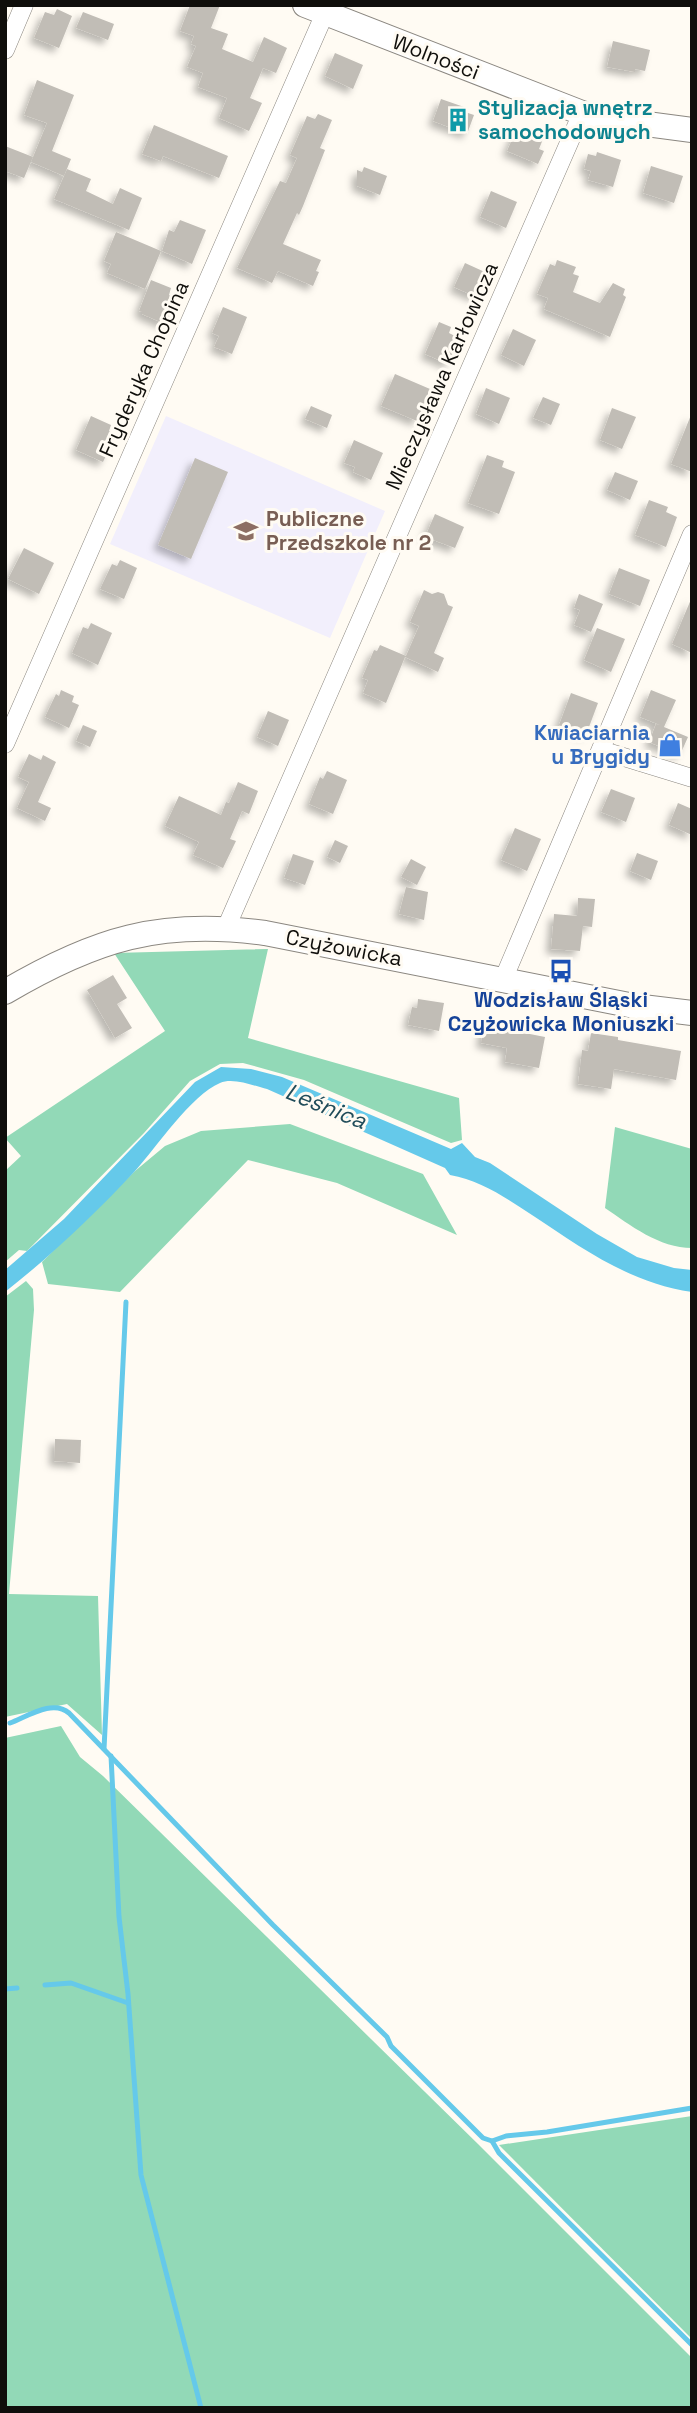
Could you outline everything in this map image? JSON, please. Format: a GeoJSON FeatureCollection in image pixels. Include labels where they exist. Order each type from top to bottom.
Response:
{"type":"FeatureCollection","features":[{"type":"Feature","properties":{"kind":"street"},"geometry":{"type":"LineString","coordinates":[[5,50],[24,5]]}},
{"type":"Feature","properties":{"kind":"street","name":"Wolności"},"geometry":{"type":"LineString","coordinates":[[315,9],[582,113],[692,130]]}},
{"type":"Feature","properties":{"kind":"street","name":"Fryderyka Chopina"},"geometry":{"type":"LineString","coordinates":[[5,744],[315,9]]}},
{"type":"Feature","properties":{"kind":"street","name":"Mieczysława Karłowicza"},"geometry":{"type":"LineString","coordinates":[[226,928],[582,113]]}},
{"type":"Feature","properties":{"kind":"street"},"geometry":{"type":"LineString","coordinates":[[503,980],[692,534]]}},
{"type":"Feature","properties":{"kind":"street"},"geometry":{"type":"LineString","coordinates":[[601,750],[692,778]]}},
{"type":"Feature","properties":{"kind":"street","name":"Czyżowicka"},"geometry":{"type":"LineString","coordinates":[[5,992],[107,942],[172,929],[226,928],[265,933],[634,1006],[692,1013]]}},
{"type":"Feature","properties":{"kind":"shaded area","name":"Publiczne Przedszkole nr 2"},"geometry":{"type":"Polygon","coordinates":[[[166,416],[385,511],[330,638],[110,544],[166,416]]]}},
{"type":"Feature","properties":{"kind":"green space"},"geometry":{"type":"Polygon","coordinates":[[[268,949],[248,1038],[459,1098],[462,1140],[451,1143],[304,1080],[243,1063],[220,1064],[190,1081],[144,1133],[27,1251],[19,1250],[5,1262],[5,1171],[21,1156],[5,1138],[165,1031],[114,953],[268,949]]]}},
{"type":"Feature","properties":{"kind":"green space"},"geometry":{"type":"Polygon","coordinates":[[[290,1124],[423,1174],[457,1235],[337,1183],[248,1160],[120,1292],[48,1284],[42,1262],[135,1171],[165,1146],[201,1131],[290,1124]]]}},
{"type":"Feature","properties":{"kind":"green space"},"geometry":{"type":"Polygon","coordinates":[[[615,1127],[692,1149],[692,1248],[657,1240],[605,1208],[615,1127]]]}},
{"type":"Feature","properties":{"kind":"green space"},"geometry":{"type":"Polygon","coordinates":[[[26,1281],[33,1289],[34,1310],[9,1594],[98,1596],[102,1735],[67,1704],[5,1717],[5,1297],[26,1281]]]}},
{"type":"Feature","properties":{"kind":"green space"},"geometry":{"type":"Polygon","coordinates":[[[61,1726],[80,1757],[103,1776],[478,2144],[692,2358],[692,2408],[5,2408],[5,1738],[61,1726]]]}},
{"type":"Feature","properties":{"kind":"green space"},"geometry":{"type":"Polygon","coordinates":[[[692,2116],[692,2339],[499,2145],[692,2116]]]}},
{"type":"Feature","properties":{"kind":"water","name":"Leśnica"},"geometry":{"type":"Polygon","coordinates":[[[221,1067],[251,1069],[282,1077],[451,1149],[462,1143],[475,1157],[490,1163],[597,1234],[637,1257],[674,1268],[692,1270],[692,1292],[648,1281],[608,1263],[503,1197],[472,1181],[450,1175],[445,1168],[267,1089],[225,1081],[198,1098],[104,1203],[56,1249],[5,1292],[5,1270],[64,1219],[195,1082],[221,1067]]]}},
{"type":"Feature","properties":{"kind":"building"},"geometry":{"type":"Polygon","coordinates":[[[190,5],[220,5],[211,28],[228,34],[222,49],[253,62],[264,37],[287,48],[276,73],[263,68],[250,98],[262,103],[249,131],[219,118],[227,98],[198,87],[203,73],[187,67],[196,46],[191,44],[194,36],[180,31],[190,5]]]}},
{"type":"Feature","properties":{"kind":"building"},"geometry":{"type":"Polygon","coordinates":[[[57,9],[72,16],[59,48],[34,38],[45,12],[54,15],[57,9]]]}},
{"type":"Feature","properties":{"kind":"building"},"geometry":{"type":"Polygon","coordinates":[[[83,12],[114,24],[108,40],[76,28],[83,12]]]}},
{"type":"Feature","properties":{"kind":"building"},"geometry":{"type":"Polygon","coordinates":[[[613,41],[650,50],[645,71],[607,67],[613,41]]]}},
{"type":"Feature","properties":{"kind":"building"},"geometry":{"type":"Polygon","coordinates":[[[335,53],[363,65],[353,89],[325,76],[335,53]]]}},
{"type":"Feature","properties":{"kind":"building"},"geometry":{"type":"Polygon","coordinates":[[[37,80],[74,95],[52,151],[71,159],[64,176],[31,162],[47,123],[24,115],[37,80]]]}},
{"type":"Feature","properties":{"kind":"building","name":"Stylizacja wnętrz samochodowych"},"geometry":{"type":"Polygon","coordinates":[[[441,99],[464,107],[462,111],[474,115],[467,134],[433,121],[441,99]]]}},
{"type":"Feature","properties":{"kind":"building"},"geometry":{"type":"Polygon","coordinates":[[[318,114],[332,120],[320,148],[325,150],[299,215],[297,213],[283,244],[321,260],[316,271],[319,272],[313,286],[278,271],[272,283],[237,268],[280,181],[286,183],[297,158],[290,155],[307,116],[315,119],[318,114]]]}},
{"type":"Feature","properties":{"kind":"building"},"geometry":{"type":"Polygon","coordinates":[[[154,125],[228,156],[219,178],[163,156],[161,161],[142,154],[154,125]]]}},
{"type":"Feature","properties":{"kind":"building"},"geometry":{"type":"Polygon","coordinates":[[[517,128],[543,139],[539,149],[544,151],[538,164],[507,151],[517,128]]]}},
{"type":"Feature","properties":{"kind":"building"},"geometry":{"type":"Polygon","coordinates":[[[5,146],[33,157],[24,178],[5,171],[5,146]]]}},
{"type":"Feature","properties":{"kind":"building"},"geometry":{"type":"Polygon","coordinates":[[[597,152],[621,160],[613,187],[588,180],[591,171],[584,169],[588,154],[596,156],[597,152]]]}},
{"type":"Feature","properties":{"kind":"building"},"geometry":{"type":"Polygon","coordinates":[[[651,166],[683,176],[674,203],[643,193],[651,166]]]}},
{"type":"Feature","properties":{"kind":"building"},"geometry":{"type":"Polygon","coordinates":[[[364,167],[387,176],[380,195],[357,186],[357,170],[362,172],[364,167]]]}},
{"type":"Feature","properties":{"kind":"building"},"geometry":{"type":"Polygon","coordinates":[[[67,169],[91,179],[86,191],[113,204],[120,188],[142,198],[129,230],[54,199],[67,169]]]}},
{"type":"Feature","properties":{"kind":"building"},"geometry":{"type":"Polygon","coordinates":[[[491,191],[517,202],[506,228],[480,217],[491,191]]]}},
{"type":"Feature","properties":{"kind":"building"},"geometry":{"type":"Polygon","coordinates":[[[180,220],[206,230],[192,264],[162,251],[169,230],[174,232],[180,220]]]}},
{"type":"Feature","properties":{"kind":"building"},"geometry":{"type":"Polygon","coordinates":[[[116,232],[161,251],[145,289],[107,273],[111,264],[104,261],[116,232]]]}},
{"type":"Feature","properties":{"kind":"building"},"geometry":{"type":"Polygon","coordinates":[[[557,260],[576,267],[573,274],[579,276],[573,292],[600,303],[613,283],[625,289],[623,295],[626,297],[610,337],[544,309],[548,298],[537,294],[550,264],[555,266],[557,260]]]}},
{"type":"Feature","properties":{"kind":"building"},"geometry":{"type":"Polygon","coordinates":[[[465,263],[487,273],[476,297],[454,287],[465,263]]]}},
{"type":"Feature","properties":{"kind":"building"},"geometry":{"type":"Polygon","coordinates":[[[151,280],[171,288],[169,295],[177,299],[165,324],[139,311],[151,280]]]}},
{"type":"Feature","properties":{"kind":"building"},"geometry":{"type":"Polygon","coordinates":[[[223,307],[247,317],[232,354],[214,347],[219,336],[212,333],[223,307]]]}},
{"type":"Feature","properties":{"kind":"building"},"geometry":{"type":"Polygon","coordinates":[[[439,322],[451,327],[449,333],[459,338],[448,364],[425,354],[439,322]]]}},
{"type":"Feature","properties":{"kind":"building"},"geometry":{"type":"Polygon","coordinates":[[[513,329],[536,340],[524,366],[501,355],[513,329]]]}},
{"type":"Feature","properties":{"kind":"building"},"geometry":{"type":"Polygon","coordinates":[[[395,374],[430,389],[417,421],[381,406],[395,374]]]}},
{"type":"Feature","properties":{"kind":"building"},"geometry":{"type":"Polygon","coordinates":[[[486,388],[510,398],[499,424],[476,414],[486,388]]]}},
{"type":"Feature","properties":{"kind":"building"},"geometry":{"type":"Polygon","coordinates":[[[543,397],[560,404],[551,425],[533,418],[543,397]]]}},
{"type":"Feature","properties":{"kind":"building"},"geometry":{"type":"Polygon","coordinates":[[[311,406],[332,415],[327,428],[305,419],[311,406]]]}},
{"type":"Feature","properties":{"kind":"building"},"geometry":{"type":"Polygon","coordinates":[[[612,408],[636,417],[622,449],[600,440],[612,408]]]}},
{"type":"Feature","properties":{"kind":"building"},"geometry":{"type":"Polygon","coordinates":[[[692,415],[692,472],[671,464],[692,415]]]}},
{"type":"Feature","properties":{"kind":"building"},"geometry":{"type":"Polygon","coordinates":[[[91,416],[111,425],[109,431],[116,435],[103,462],[76,450],[91,416]]]}},
{"type":"Feature","properties":{"kind":"building"},"geometry":{"type":"Polygon","coordinates":[[[354,440],[383,453],[371,480],[353,472],[355,467],[344,463],[354,440]]]}},
{"type":"Feature","properties":{"kind":"building"},"geometry":{"type":"Polygon","coordinates":[[[487,455],[504,461],[502,467],[515,472],[499,514],[468,503],[487,455]]]}},
{"type":"Feature","properties":{"kind":"building"},"geometry":{"type":"Polygon","coordinates":[[[195,458],[228,472],[191,559],[158,545],[195,458]]]}},
{"type":"Feature","properties":{"kind":"building"},"geometry":{"type":"Polygon","coordinates":[[[615,472],[638,481],[630,500],[607,490],[615,472]]]}},
{"type":"Feature","properties":{"kind":"building"},"geometry":{"type":"Polygon","coordinates":[[[649,500],[668,507],[666,512],[677,517],[666,547],[635,535],[649,500]]]}},
{"type":"Feature","properties":{"kind":"building"},"geometry":{"type":"Polygon","coordinates":[[[435,514],[464,527],[455,548],[425,537],[435,514]]]}},
{"type":"Feature","properties":{"kind":"building"},"geometry":{"type":"Polygon","coordinates":[[[24,548],[54,563],[39,594],[8,579],[24,548]]]}},
{"type":"Feature","properties":{"kind":"building"},"geometry":{"type":"Polygon","coordinates":[[[120,560],[137,568],[124,599],[100,589],[112,564],[117,566],[120,560]]]}},
{"type":"Feature","properties":{"kind":"building"},"geometry":{"type":"Polygon","coordinates":[[[619,568],[650,580],[640,606],[609,594],[619,568]]]}},
{"type":"Feature","properties":{"kind":"building"},"geometry":{"type":"Polygon","coordinates":[[[424,590],[432,594],[444,594],[448,605],[453,607],[434,653],[444,658],[438,672],[405,657],[386,703],[363,693],[368,680],[362,678],[374,650],[377,651],[380,645],[406,656],[419,626],[410,622],[424,590]]]}},
{"type":"Feature","properties":{"kind":"building"},"geometry":{"type":"Polygon","coordinates":[[[579,594],[603,604],[591,632],[574,625],[580,610],[574,608],[579,594]]]}},
{"type":"Feature","properties":{"kind":"building"},"geometry":{"type":"Polygon","coordinates":[[[692,597],[692,653],[672,644],[692,597]]]}},
{"type":"Feature","properties":{"kind":"building"},"geometry":{"type":"Polygon","coordinates":[[[91,623],[112,633],[98,665],[72,653],[83,627],[88,629],[91,623]]]}},
{"type":"Feature","properties":{"kind":"building"},"geometry":{"type":"Polygon","coordinates":[[[597,628],[625,639],[611,672],[584,660],[597,628]]]}},
{"type":"Feature","properties":{"kind":"building"},"geometry":{"type":"Polygon","coordinates":[[[61,690],[74,696],[72,702],[79,705],[69,728],[45,717],[56,694],[59,696],[61,690]]]}},
{"type":"Feature","properties":{"kind":"building"},"geometry":{"type":"Polygon","coordinates":[[[651,690],[676,700],[664,727],[688,737],[680,755],[649,742],[656,724],[660,725],[640,717],[651,690]]]}},
{"type":"Feature","properties":{"kind":"building"},"geometry":{"type":"Polygon","coordinates":[[[571,693],[598,703],[586,735],[559,725],[571,693]]]}},
{"type":"Feature","properties":{"kind":"building"},"geometry":{"type":"Polygon","coordinates":[[[268,711],[289,720],[278,746],[257,737],[268,711]]]}},
{"type":"Feature","properties":{"kind":"building"},"geometry":{"type":"Polygon","coordinates":[[[83,725],[97,731],[90,747],[76,741],[83,725]]]}},
{"type":"Feature","properties":{"kind":"building"},"geometry":{"type":"Polygon","coordinates":[[[29,754],[41,760],[43,755],[56,762],[38,802],[51,808],[45,821],[17,808],[29,782],[18,777],[29,754]]]}},
{"type":"Feature","properties":{"kind":"building"},"geometry":{"type":"Polygon","coordinates":[[[327,771],[347,780],[333,814],[309,804],[320,777],[323,779],[327,771]]]}},
{"type":"Feature","properties":{"kind":"building"},"geometry":{"type":"Polygon","coordinates":[[[238,782],[258,791],[249,814],[242,811],[230,839],[236,841],[223,868],[193,855],[199,842],[165,826],[179,796],[221,815],[238,782]]]}},
{"type":"Feature","properties":{"kind":"building"},"geometry":{"type":"Polygon","coordinates":[[[611,789],[635,798],[626,822],[601,812],[611,789]]]}},
{"type":"Feature","properties":{"kind":"building"},"geometry":{"type":"Polygon","coordinates":[[[678,803],[692,809],[692,835],[669,825],[678,803]]]}},
{"type":"Feature","properties":{"kind":"building"},"geometry":{"type":"Polygon","coordinates":[[[515,828],[541,839],[527,871],[501,860],[515,828]]]}},
{"type":"Feature","properties":{"kind":"building"},"geometry":{"type":"Polygon","coordinates":[[[335,840],[348,846],[340,863],[327,857],[335,840]]]}},
{"type":"Feature","properties":{"kind":"building"},"geometry":{"type":"Polygon","coordinates":[[[637,853],[658,861],[651,880],[630,871],[637,853]]]}},
{"type":"Feature","properties":{"kind":"building"},"geometry":{"type":"Polygon","coordinates":[[[293,854],[314,861],[305,885],[284,878],[293,854]]]}},
{"type":"Feature","properties":{"kind":"building"},"geometry":{"type":"Polygon","coordinates":[[[411,859],[426,867],[417,885],[401,877],[411,859]]]}},
{"type":"Feature","properties":{"kind":"building"},"geometry":{"type":"Polygon","coordinates":[[[406,887],[428,892],[424,920],[399,914],[406,887]]]}},
{"type":"Feature","properties":{"kind":"building"},"geometry":{"type":"Polygon","coordinates":[[[578,898],[595,899],[592,927],[583,926],[580,951],[551,949],[554,914],[577,916],[578,898]]]}},
{"type":"Feature","properties":{"kind":"building"},"geometry":{"type":"Polygon","coordinates":[[[113,975],[127,998],[117,1004],[132,1028],[115,1038],[87,990],[113,975]]]}},
{"type":"Feature","properties":{"kind":"building"},"geometry":{"type":"Polygon","coordinates":[[[418,999],[444,1003],[439,1031],[408,1025],[412,1007],[417,1008],[418,999]]]}},
{"type":"Feature","properties":{"kind":"building"},"geometry":{"type":"Polygon","coordinates":[[[484,1025],[545,1037],[539,1068],[505,1062],[507,1048],[481,1043],[484,1025]]]}},
{"type":"Feature","properties":{"kind":"building"},"geometry":{"type":"Polygon","coordinates":[[[591,1033],[681,1051],[676,1080],[614,1069],[611,1089],[578,1084],[582,1050],[588,1051],[591,1033]]]}},
{"type":"Feature","properties":{"kind":"building"},"geometry":{"type":"Polygon","coordinates":[[[55,1439],[81,1440],[80,1463],[54,1461],[55,1439]]]}},
{"type":"Feature","properties":{"kind":"waterway"},"geometry":{"type":"LineString","coordinates":[[104,1749],[126,1302]]}},
{"type":"Feature","properties":{"kind":"waterway"},"geometry":{"type":"LineString","coordinates":[[10,1723],[48,1708],[63,1709],[69,1713],[273,1925],[387,2037],[391,2046],[483,2138],[492,2141],[499,2153],[692,2345]]}},
{"type":"Feature","properties":{"kind":"waterway"},"geometry":{"type":"LineString","coordinates":[[111,1756],[119,1917],[128,1994],[141,2175],[201,2408]]}},
{"type":"Feature","properties":{"kind":"waterway"},"geometry":{"type":"LineString","coordinates":[[45,1985],[71,1983],[128,2003]]}},
{"type":"Feature","properties":{"kind":"waterway"},"geometry":{"type":"LineString","coordinates":[[5,1989],[17,1988]]}},
{"type":"Feature","properties":{"kind":"waterway"},"geometry":{"type":"LineString","coordinates":[[492,2141],[506,2136],[547,2132],[692,2108]]}},
{"type":"Feature","properties":{"kind":"place","name":"Stylizacja wnętrz samochodowych"},"geometry":{"type":"Point","coordinates":[458,120]}},
{"type":"Feature","properties":{"kind":"place","name":"Publiczne Przedszkole nr 2"},"geometry":{"type":"Point","coordinates":[246,531]}},
{"type":"Feature","properties":{"kind":"place","name":"Kwiaciarnia u Brygidy"},"geometry":{"type":"Point","coordinates":[670,745]}},
{"type":"Feature","properties":{"kind":"place","name":"Wodzisław Śląski Czyżowicka Moniuszki"},"geometry":{"type":"Point","coordinates":[561,971]}}]}
